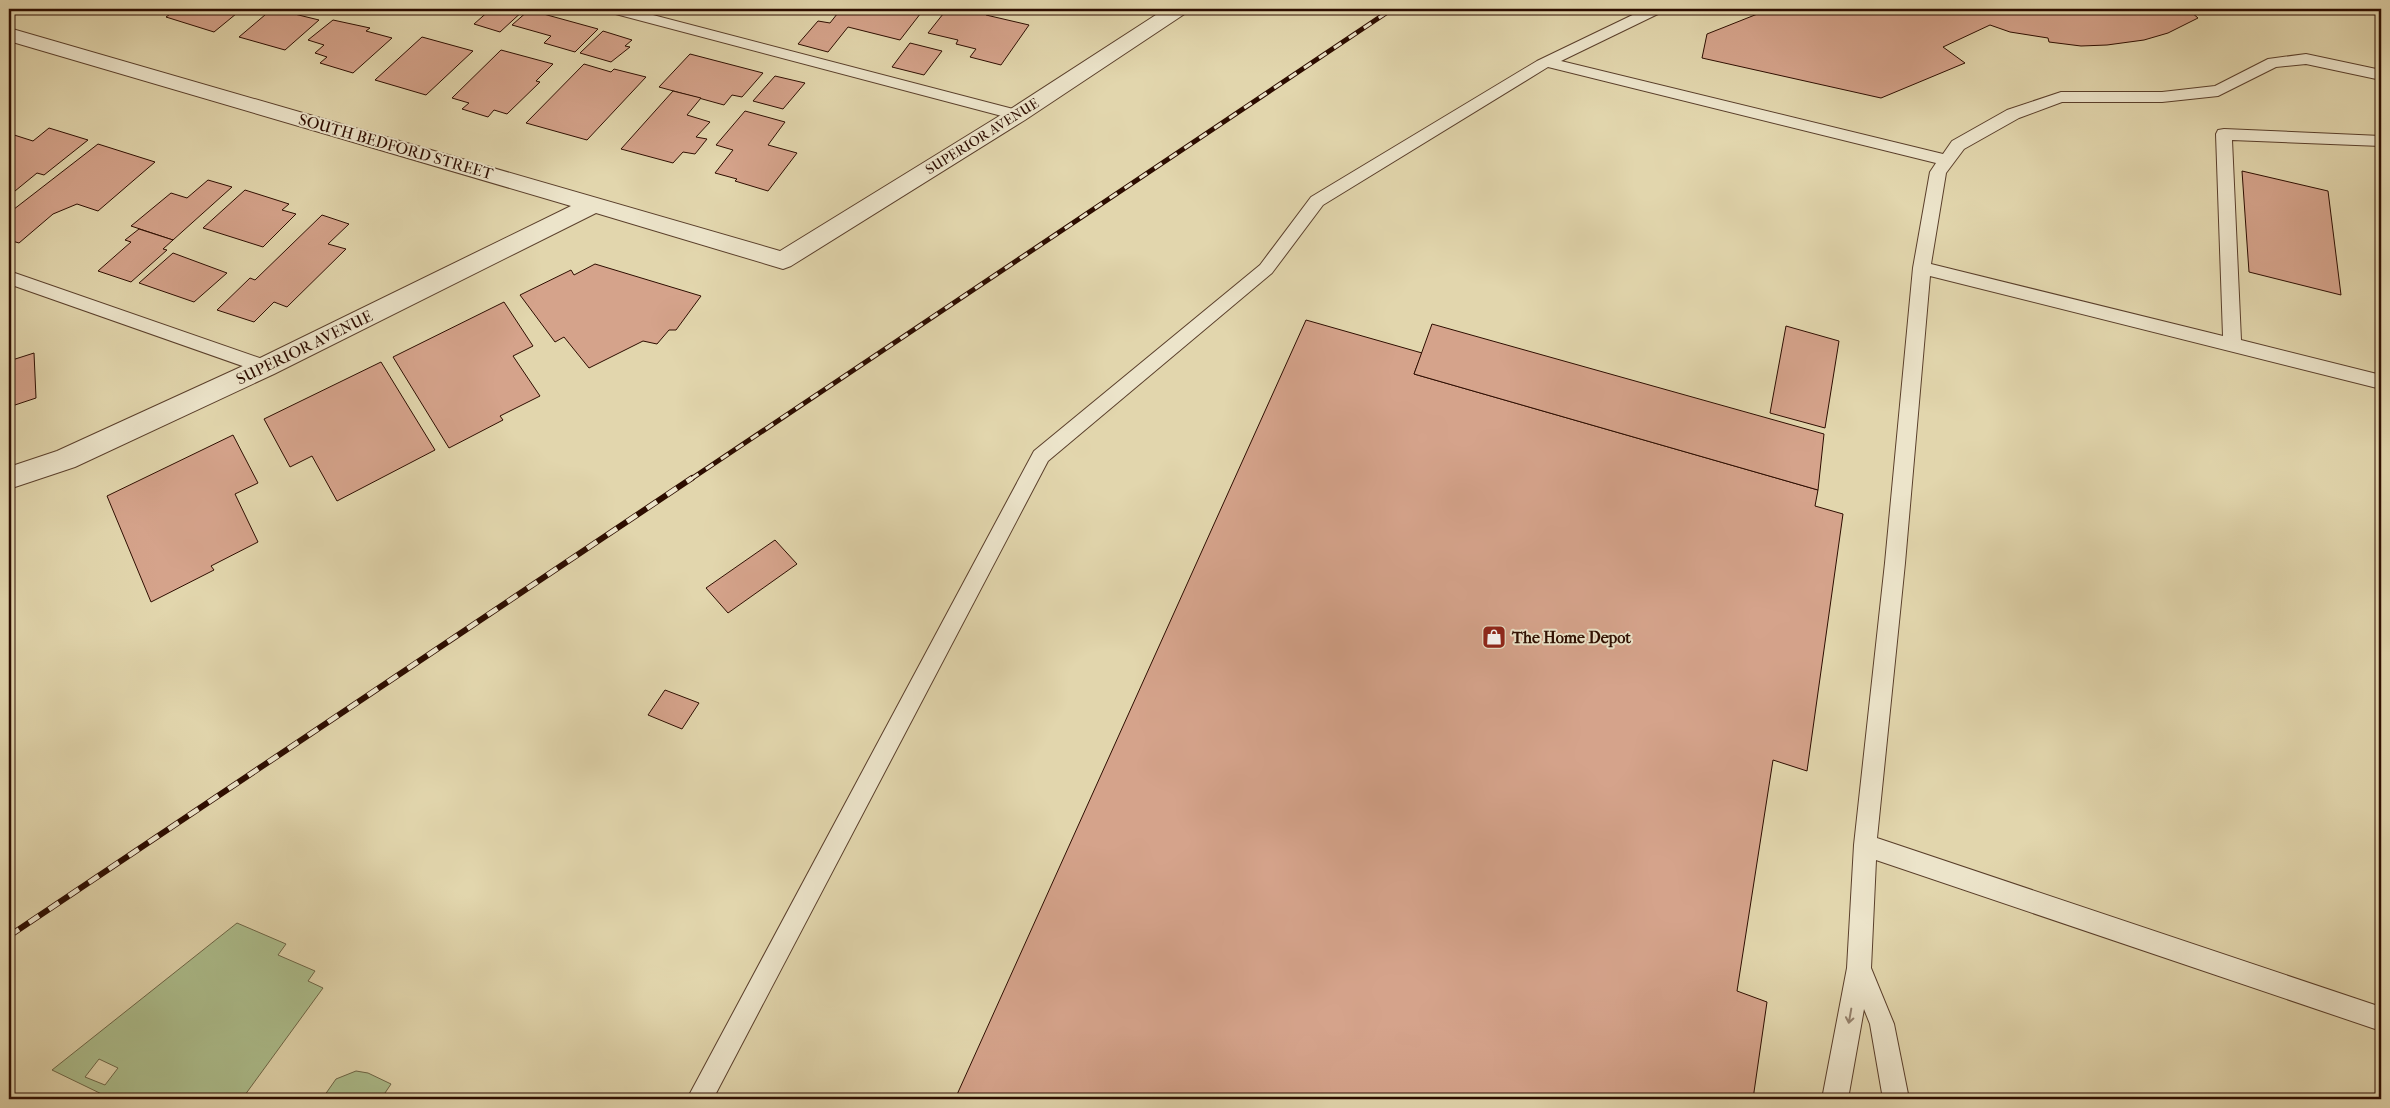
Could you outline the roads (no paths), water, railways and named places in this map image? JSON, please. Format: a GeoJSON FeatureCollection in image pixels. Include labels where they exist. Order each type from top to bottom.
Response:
{"type":"FeatureCollection","features":[{"type":"Feature","properties":{"kind":"street","name":"SUPERIOR AVENUE"},"geometry":{"type":"LineString","coordinates":[[783,260],[1180,9]]}},
{"type":"Feature","properties":{"kind":"street","name":"SOUTH BEDFORD STREET"},"geometry":{"type":"LineString","coordinates":[[9,34],[783,260]]}},
{"type":"Feature","properties":{"kind":"street","name":"SUPERIOR AVENUE"},"geometry":{"type":"LineString","coordinates":[[9,478],[66,459],[265,367],[594,204]]}},
{"type":"Feature","properties":{"kind":"lane"},"geometry":{"type":"LineString","coordinates":[[613,9],[1016,114]]}},
{"type":"Feature","properties":{"kind":"lane"},"geometry":{"type":"LineString","coordinates":[[700,1099],[1041,456],[1266,269],[1317,201],[1546,62],[1657,9]]}},
{"type":"Feature","properties":{"kind":"lane"},"geometry":{"type":"LineString","coordinates":[[1835,1099],[1859,968],[1865,845],[1895,563],[1922,268],[1938,172],[1958,145],[2013,114],[2062,97],[2162,97],[2218,91],[2273,62],[2306,59],[2381,75]]}},
{"type":"Feature","properties":{"kind":"lane"},"geometry":{"type":"LineString","coordinates":[[1546,62],[1946,160]]}},
{"type":"Feature","properties":{"kind":"lane"},"geometry":{"type":"LineString","coordinates":[[2232,345],[2224,134],[2381,142]]}},
{"type":"Feature","properties":{"kind":"lane"},"geometry":{"type":"LineString","coordinates":[[1922,268],[2381,382]]}},
{"type":"Feature","properties":{"kind":"lane"},"geometry":{"type":"LineString","coordinates":[[9,278],[265,367]]}},
{"type":"Feature","properties":{"kind":"lane"},"geometry":{"type":"LineString","coordinates":[[1865,845],[2381,1019]]}},
{"type":"Feature","properties":{"kind":"lane"},"geometry":{"type":"LineString","coordinates":[[1859,968],[1882,1024],[1896,1099]]}},
{"type":"Feature","properties":{"kind":"railway"},"geometry":{"type":"LineString","coordinates":[[691,479],[1392,9]]}},
{"type":"Feature","properties":{"kind":"railway"},"geometry":{"type":"LineString","coordinates":[[9,936],[692,478]]}},
{"type":"Feature","properties":{"kind":"place","name":"The Home Depot"},"geometry":{"type":"Point","coordinates":[1494,637]}}]}
